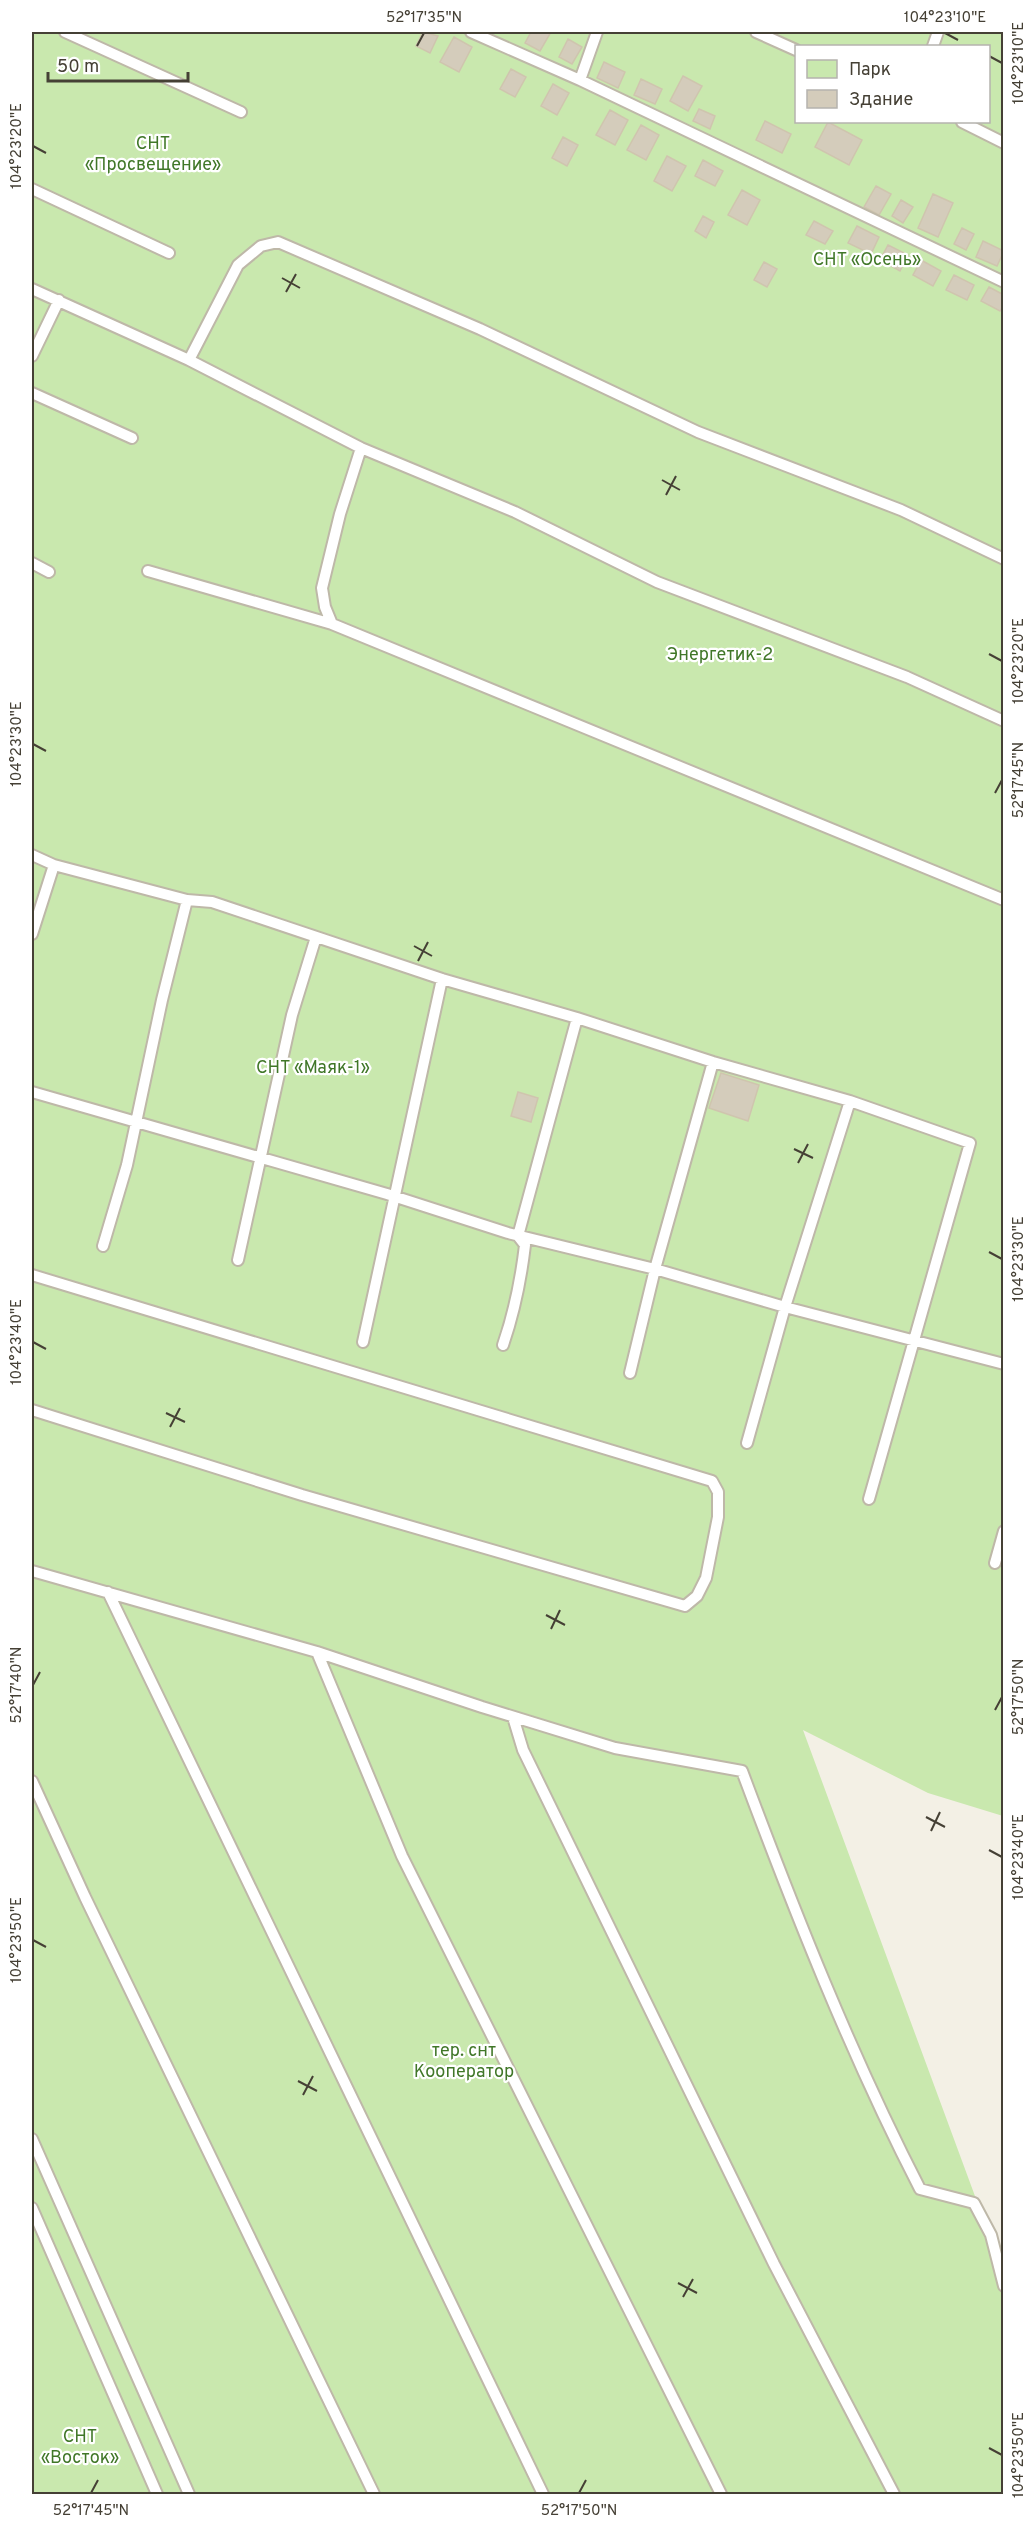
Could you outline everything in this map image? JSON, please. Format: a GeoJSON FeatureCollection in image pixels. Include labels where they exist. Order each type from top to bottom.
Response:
{"type":"FeatureCollection","features":[{"type":"Feature","properties":{"kind":"lane"},"geometry":{"type":"LineString","coordinates":[[65,32],[241,112]]}},
{"type":"Feature","properties":{"kind":"lane"},"geometry":{"type":"LineString","coordinates":[[471,32],[580,80],[1004,282]]}},
{"type":"Feature","properties":{"kind":"lane"},"geometry":{"type":"LineString","coordinates":[[580,80],[597,32]]}},
{"type":"Feature","properties":{"kind":"lane"},"geometry":{"type":"LineString","coordinates":[[756,32],[795,50]]}},
{"type":"Feature","properties":{"kind":"lane"},"geometry":{"type":"LineString","coordinates":[[964,123],[1004,143]]}},
{"type":"Feature","properties":{"kind":"lane"},"geometry":{"type":"LineString","coordinates":[[32,189],[169,253]]}},
{"type":"Feature","properties":{"kind":"lane"},"geometry":{"type":"LineString","coordinates":[[189,360],[238,265],[261,246],[278,242],[480,329],[698,432],[900,510],[1004,559]]}},
{"type":"Feature","properties":{"kind":"lane"},"geometry":{"type":"LineString","coordinates":[[32,289],[189,360],[361,448],[515,512],[657,582],[906,677],[1004,721]]}},
{"type":"Feature","properties":{"kind":"lane"},"geometry":{"type":"LineString","coordinates":[[32,356],[59,300]]}},
{"type":"Feature","properties":{"kind":"lane"},"geometry":{"type":"LineString","coordinates":[[32,393],[132,438]]}},
{"type":"Feature","properties":{"kind":"lane"},"geometry":{"type":"LineString","coordinates":[[332,624],[325,608],[322,588],[340,514],[361,448]]}},
{"type":"Feature","properties":{"kind":"lane"},"geometry":{"type":"LineString","coordinates":[[32,563],[50,572]]}},
{"type":"Feature","properties":{"kind":"lane"},"geometry":{"type":"LineString","coordinates":[[148,571],[332,624],[1004,900]]}},
{"type":"Feature","properties":{"kind":"lane"},"geometry":{"type":"LineString","coordinates":[[32,855],[54,865],[187,900],[212,902],[442,979],[577,1018],[713,1062],[850,1101],[970,1143],[868,1499]]}},
{"type":"Feature","properties":{"kind":"lane"},"geometry":{"type":"LineString","coordinates":[[32,934],[54,865]]}},
{"type":"Feature","properties":{"kind":"lane"},"geometry":{"type":"LineString","coordinates":[[103,1246],[127,1166],[135,1120],[187,900]]}},
{"type":"Feature","properties":{"kind":"lane"},"geometry":{"type":"LineString","coordinates":[[238,1260],[292,1015],[316,937]]}},
{"type":"Feature","properties":{"kind":"lane"},"geometry":{"type":"LineString","coordinates":[[363,1342],[442,979]]}},
{"type":"Feature","properties":{"kind":"lane"},"geometry":{"type":"LineString","coordinates":[[518,1236],[577,1018]]}},
{"type":"Feature","properties":{"kind":"lane"},"geometry":{"type":"LineString","coordinates":[[630,1372],[655,1269],[713,1062]]}},
{"type":"Feature","properties":{"kind":"lane"},"geometry":{"type":"LineString","coordinates":[[32,1092],[394,1196],[518,1236],[655,1269],[784,1307],[1004,1364]]}},
{"type":"Feature","properties":{"kind":"lane"},"geometry":{"type":"LineString","coordinates":[[747,1443],[784,1307],[850,1101]]}},
{"type":"Feature","properties":{"kind":"lane"},"geometry":{"type":"LineString","coordinates":[[503,1346],[522,1270],[525,1245],[518,1236]]}},
{"type":"Feature","properties":{"kind":"lane"},"geometry":{"type":"LineString","coordinates":[[32,1275],[712,1481],[718,1492],[718,1516],[706,1578],[697,1596],[685,1606],[302,1495],[32,1410]]}},
{"type":"Feature","properties":{"kind":"lane"},"geometry":{"type":"LineString","coordinates":[[995,1563],[1004,1531]]}},
{"type":"Feature","properties":{"kind":"lane"},"geometry":{"type":"LineString","coordinates":[[32,1571],[316,1652],[615,1748],[742,1771],[805,1933],[884,2118],[920,2189],[974,2204],[991,2235],[1004,2286]]}},
{"type":"Feature","properties":{"kind":"lane"},"geometry":{"type":"LineString","coordinates":[[108,1592],[543,2494]]}},
{"type":"Feature","properties":{"kind":"lane"},"geometry":{"type":"LineString","coordinates":[[316,1652],[402,1856],[721,2494]]}},
{"type":"Feature","properties":{"kind":"lane"},"geometry":{"type":"LineString","coordinates":[[513,1717],[523,1750],[774,2264],[894,2494]]}},
{"type":"Feature","properties":{"kind":"lane"},"geometry":{"type":"LineString","coordinates":[[32,1780],[101,1929],[374,2494]]}},
{"type":"Feature","properties":{"kind":"lane"},"geometry":{"type":"LineString","coordinates":[[32,2139],[189,2494]]}},
{"type":"Feature","properties":{"kind":"lane"},"geometry":{"type":"LineString","coordinates":[[32,2208],[157,2494]]}},
{"type":"Feature","properties":{"kind":"green space"},"geometry":{"type":"Polygon","coordinates":[[[32,32],[1003,32],[1003,1816],[928,1793],[803,1730],[1003,2272],[1003,2494],[160,2494],[32,2199],[32,32]]]}},
{"type":"Feature","properties":{"kind":"green space","name":"СНТ «Восток»"},"geometry":{"type":"Polygon","coordinates":[[[32,2214],[155,2494],[32,2494],[32,2214]]]}},
{"type":"Feature","properties":{"kind":"building"},"geometry":{"type":"Polygon","coordinates":[[[423,32],[438,36],[430,53],[416,46],[423,32]]]}},
{"type":"Feature","properties":{"kind":"building"},"geometry":{"type":"Polygon","coordinates":[[[531,32],[551,32],[540,51],[525,43],[531,32]]]}},
{"type":"Feature","properties":{"kind":"building"},"geometry":{"type":"Polygon","coordinates":[[[454,37],[472,47],[459,72],[440,62],[454,37]]]}},
{"type":"Feature","properties":{"kind":"building"},"geometry":{"type":"Polygon","coordinates":[[[568,39],[582,47],[572,64],[559,57],[568,39]]]}},
{"type":"Feature","properties":{"kind":"building"},"geometry":{"type":"Polygon","coordinates":[[[604,62],[625,72],[618,88],[597,78],[604,62]]]}},
{"type":"Feature","properties":{"kind":"building"},"geometry":{"type":"Polygon","coordinates":[[[511,69],[526,77],[515,97],[500,89],[511,69]]]}},
{"type":"Feature","properties":{"kind":"building"},"geometry":{"type":"Polygon","coordinates":[[[683,76],[702,86],[688,111],[670,101],[683,76]]]}},
{"type":"Feature","properties":{"kind":"building"},"geometry":{"type":"Polygon","coordinates":[[[641,79],[662,89],[655,104],[634,95],[641,79]]]}},
{"type":"Feature","properties":{"kind":"building"},"geometry":{"type":"Polygon","coordinates":[[[553,84],[569,93],[557,115],[541,106],[553,84]]]}},
{"type":"Feature","properties":{"kind":"building"},"geometry":{"type":"Polygon","coordinates":[[[699,109],[715,116],[710,129],[693,121],[699,109]]]}},
{"type":"Feature","properties":{"kind":"building"},"geometry":{"type":"Polygon","coordinates":[[[610,110],[628,120],[615,145],[596,135],[610,110]]]}},
{"type":"Feature","properties":{"kind":"building"},"geometry":{"type":"Polygon","coordinates":[[[765,121],[791,134],[782,153],[756,140],[765,121]]]}},
{"type":"Feature","properties":{"kind":"building"},"geometry":{"type":"Polygon","coordinates":[[[827,123],[862,140],[849,165],[815,147],[827,123]]]}},
{"type":"Feature","properties":{"kind":"building"},"geometry":{"type":"Polygon","coordinates":[[[641,125],[659,135],[646,160],[627,150],[641,125]]]}},
{"type":"Feature","properties":{"kind":"building"},"geometry":{"type":"Polygon","coordinates":[[[563,137],[578,145],[567,166],[552,158],[563,137]]]}},
{"type":"Feature","properties":{"kind":"building"},"geometry":{"type":"Polygon","coordinates":[[[667,156],[686,166],[672,191],[654,181],[667,156]]]}},
{"type":"Feature","properties":{"kind":"building"},"geometry":{"type":"Polygon","coordinates":[[[703,160],[723,171],[715,186],[695,176],[703,160]]]}},
{"type":"Feature","properties":{"kind":"building"},"geometry":{"type":"Polygon","coordinates":[[[876,186],[891,194],[879,215],[864,207],[876,186]]]}},
{"type":"Feature","properties":{"kind":"building"},"geometry":{"type":"Polygon","coordinates":[[[742,190],[760,200],[747,225],[728,215],[742,190]]]}},
{"type":"Feature","properties":{"kind":"building"},"geometry":{"type":"Polygon","coordinates":[[[933,194],[953,203],[938,237],[918,228],[933,194]]]}},
{"type":"Feature","properties":{"kind":"building"},"geometry":{"type":"Polygon","coordinates":[[[901,200],[913,207],[903,223],[892,216],[901,200]]]}},
{"type":"Feature","properties":{"kind":"building"},"geometry":{"type":"Polygon","coordinates":[[[703,216],[714,222],[706,238],[695,231],[703,216]]]}},
{"type":"Feature","properties":{"kind":"building"},"geometry":{"type":"Polygon","coordinates":[[[814,221],[833,231],[825,244],[806,235],[814,221]]]}},
{"type":"Feature","properties":{"kind":"building"},"geometry":{"type":"Polygon","coordinates":[[[857,226],[879,237],[871,254],[848,243],[857,226]]]}},
{"type":"Feature","properties":{"kind":"building"},"geometry":{"type":"Polygon","coordinates":[[[962,228],[974,234],[966,250],[954,244],[962,228]]]}},
{"type":"Feature","properties":{"kind":"building"},"geometry":{"type":"Polygon","coordinates":[[[983,241],[1004,251],[997,266],[976,257],[983,241]]]}},
{"type":"Feature","properties":{"kind":"building"},"geometry":{"type":"Polygon","coordinates":[[[888,245],[908,255],[900,271],[880,260],[888,245]]]}},
{"type":"Feature","properties":{"kind":"building"},"geometry":{"type":"Polygon","coordinates":[[[921,260],[941,271],[933,286],[913,275],[921,260]]]}},
{"type":"Feature","properties":{"kind":"building"},"geometry":{"type":"Polygon","coordinates":[[[764,262],[777,269],[767,287],[754,280],[764,262]]]}},
{"type":"Feature","properties":{"kind":"building"},"geometry":{"type":"Polygon","coordinates":[[[954,275],[974,285],[967,300],[946,290],[954,275]]]}},
{"type":"Feature","properties":{"kind":"building"},"geometry":{"type":"Polygon","coordinates":[[[989,287],[1004,295],[1004,304],[1000,311],[981,301],[989,287]]]}},
{"type":"Feature","properties":{"kind":"building"},"geometry":{"type":"Polygon","coordinates":[[[721,1073],[759,1085],[748,1121],[709,1108],[721,1073]]]}},
{"type":"Feature","properties":{"kind":"building"},"geometry":{"type":"Polygon","coordinates":[[[518,1092],[538,1098],[531,1122],[511,1116],[518,1092]]]}},
{"type":"Feature","properties":{"kind":"park label","name":"СНТ «Просвещение»"},"geometry":{"type":"Point","coordinates":[153,153]}},
{"type":"Feature","properties":{"kind":"park label","name":"СНТ «Осень»"},"geometry":{"type":"Point","coordinates":[867,259]}},
{"type":"Feature","properties":{"kind":"park label","name":"Энергетик-2"},"geometry":{"type":"Point","coordinates":[720,654]}},
{"type":"Feature","properties":{"kind":"park label","name":"СНТ «Маяк-1»"},"geometry":{"type":"Point","coordinates":[313,1067]}},
{"type":"Feature","properties":{"kind":"park label","name":"тер. снт Кооператор"},"geometry":{"type":"Point","coordinates":[464,2060]}}]}
